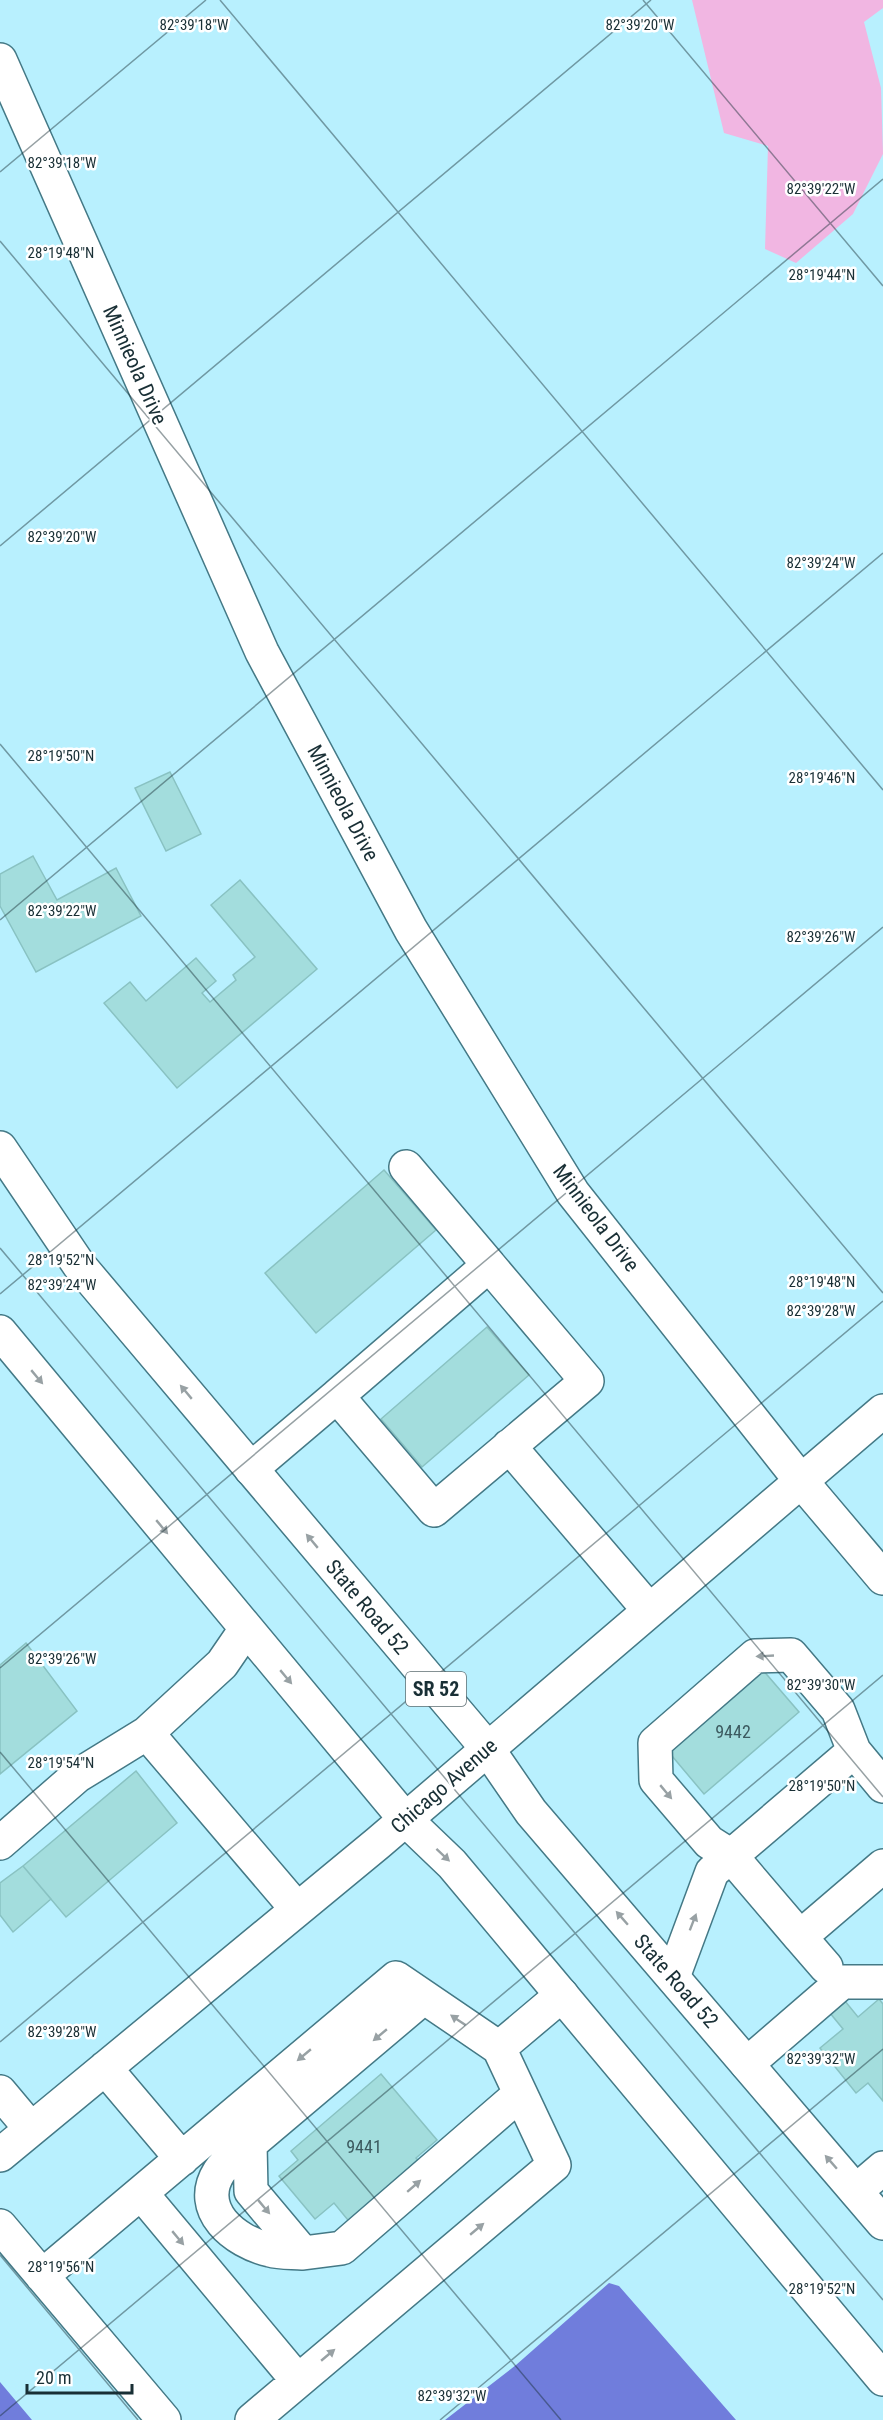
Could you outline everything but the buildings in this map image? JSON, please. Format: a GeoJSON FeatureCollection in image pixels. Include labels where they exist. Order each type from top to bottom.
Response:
{"type":"FeatureCollection","features":[{"type":"Feature","properties":{"kind":"street","name":"Minnieola Drive"},"geometry":{"type":"LineString","coordinates":[[0,60],[262,652],[411,930],[573,1193],[801,1480],[883,1578]]}},
{"type":"Feature","properties":{"kind":"street","name":"State Road 52"},"geometry":{"type":"LineString","coordinates":[[0,1148],[79,1265],[487,1748],[531,1812],[883,2223]]}},
{"type":"Feature","properties":{"kind":"street"},"geometry":{"type":"LineString","coordinates":[[337,1396],[434,1510],[587,1381],[406,1167]]}},
{"type":"Feature","properties":{"kind":"street"},"geometry":{"type":"LineString","coordinates":[[251,1469],[489,1265]]}},
{"type":"Feature","properties":{"kind":"street"},"geometry":{"type":"LineString","coordinates":[[0,1332],[405,1819],[452,1864],[883,2379]]}},
{"type":"Feature","properties":{"kind":"street","name":"Chicago Avenue"},"geometry":{"type":"LineString","coordinates":[[0,2155],[405,1819],[883,1411]]}},
{"type":"Feature","properties":{"kind":"street"},"geometry":{"type":"LineString","coordinates":[[509,1446],[649,1610]]}},
{"type":"Feature","properties":{"kind":"street"},"geometry":{"type":"LineString","coordinates":[[0,1843],[77,1776],[147,1733],[222,1664],[246,1629]]}},
{"type":"Feature","properties":{"kind":"street"},"geometry":{"type":"LineString","coordinates":[[826,1967],[730,1856],[709,1842],[656,1780],[655,1743],[755,1656],[791,1655],[838,1710],[854,1751],[883,1786]]}},
{"type":"Feature","properties":{"kind":"street"},"geometry":{"type":"LineString","coordinates":[[147,1733],[297,1909]]}},
{"type":"Feature","properties":{"kind":"street"},"geometry":{"type":"LineString","coordinates":[[673,1977],[712,1872],[854,1751]]}},
{"type":"Feature","properties":{"kind":"street"},"geometry":{"type":"LineString","coordinates":[[800,1937],[883,1866]]}},
{"type":"Feature","properties":{"kind":"street"},"geometry":{"type":"LineString","coordinates":[[42,2276],[396,1978],[499,2048],[554,2165],[252,2420]]}},
{"type":"Feature","properties":{"kind":"street"},"geometry":{"type":"LineString","coordinates":[[747,2064],[842,1982],[883,1982]]}},
{"type":"Feature","properties":{"kind":"street"},"geometry":{"type":"LineString","coordinates":[[499,2048],[562,1995]]}},
{"type":"Feature","properties":{"kind":"street"},"geometry":{"type":"LineString","coordinates":[[424,1998],[220,2170],[213,2185],[211,2200],[219,2222],[242,2239],[270,2250],[303,2253],[342,2248],[520,2094]]}},
{"type":"Feature","properties":{"kind":"street"},"geometry":{"type":"LineString","coordinates":[[105,2068],[182,2159]]}},
{"type":"Feature","properties":{"kind":"street"},"geometry":{"type":"LineString","coordinates":[[0,2092],[32,2129]]}},
{"type":"Feature","properties":{"kind":"street"},"geometry":{"type":"LineString","coordinates":[[250,2144],[251,2191],[303,2253]]}},
{"type":"Feature","properties":{"kind":"street"},"geometry":{"type":"LineString","coordinates":[[856,2191],[883,2168]]}},
{"type":"Feature","properties":{"kind":"street"},"geometry":{"type":"LineString","coordinates":[[141,2193],[298,2381]]}},
{"type":"Feature","properties":{"kind":"street"},"geometry":{"type":"LineString","coordinates":[[0,2226],[164,2420]]}},
{"type":"Feature","properties":{"kind":"shaded area"},"geometry":{"type":"Polygon","coordinates":[[[692,0],[883,0],[883,8],[864,22],[881,88],[883,154],[853,214],[796,263],[765,249],[768,146],[724,133],[692,0]]]}},
{"type":"Feature","properties":{"kind":"water"},"geometry":{"type":"Polygon","coordinates":[[[609,2283],[619,2286],[736,2420],[445,2420],[516,2365],[609,2283]]]}},
{"type":"Feature","properties":{"kind":"water"},"geometry":{"type":"Polygon","coordinates":[[[0,2382],[32,2420],[0,2420],[0,2382]]]}}]}
